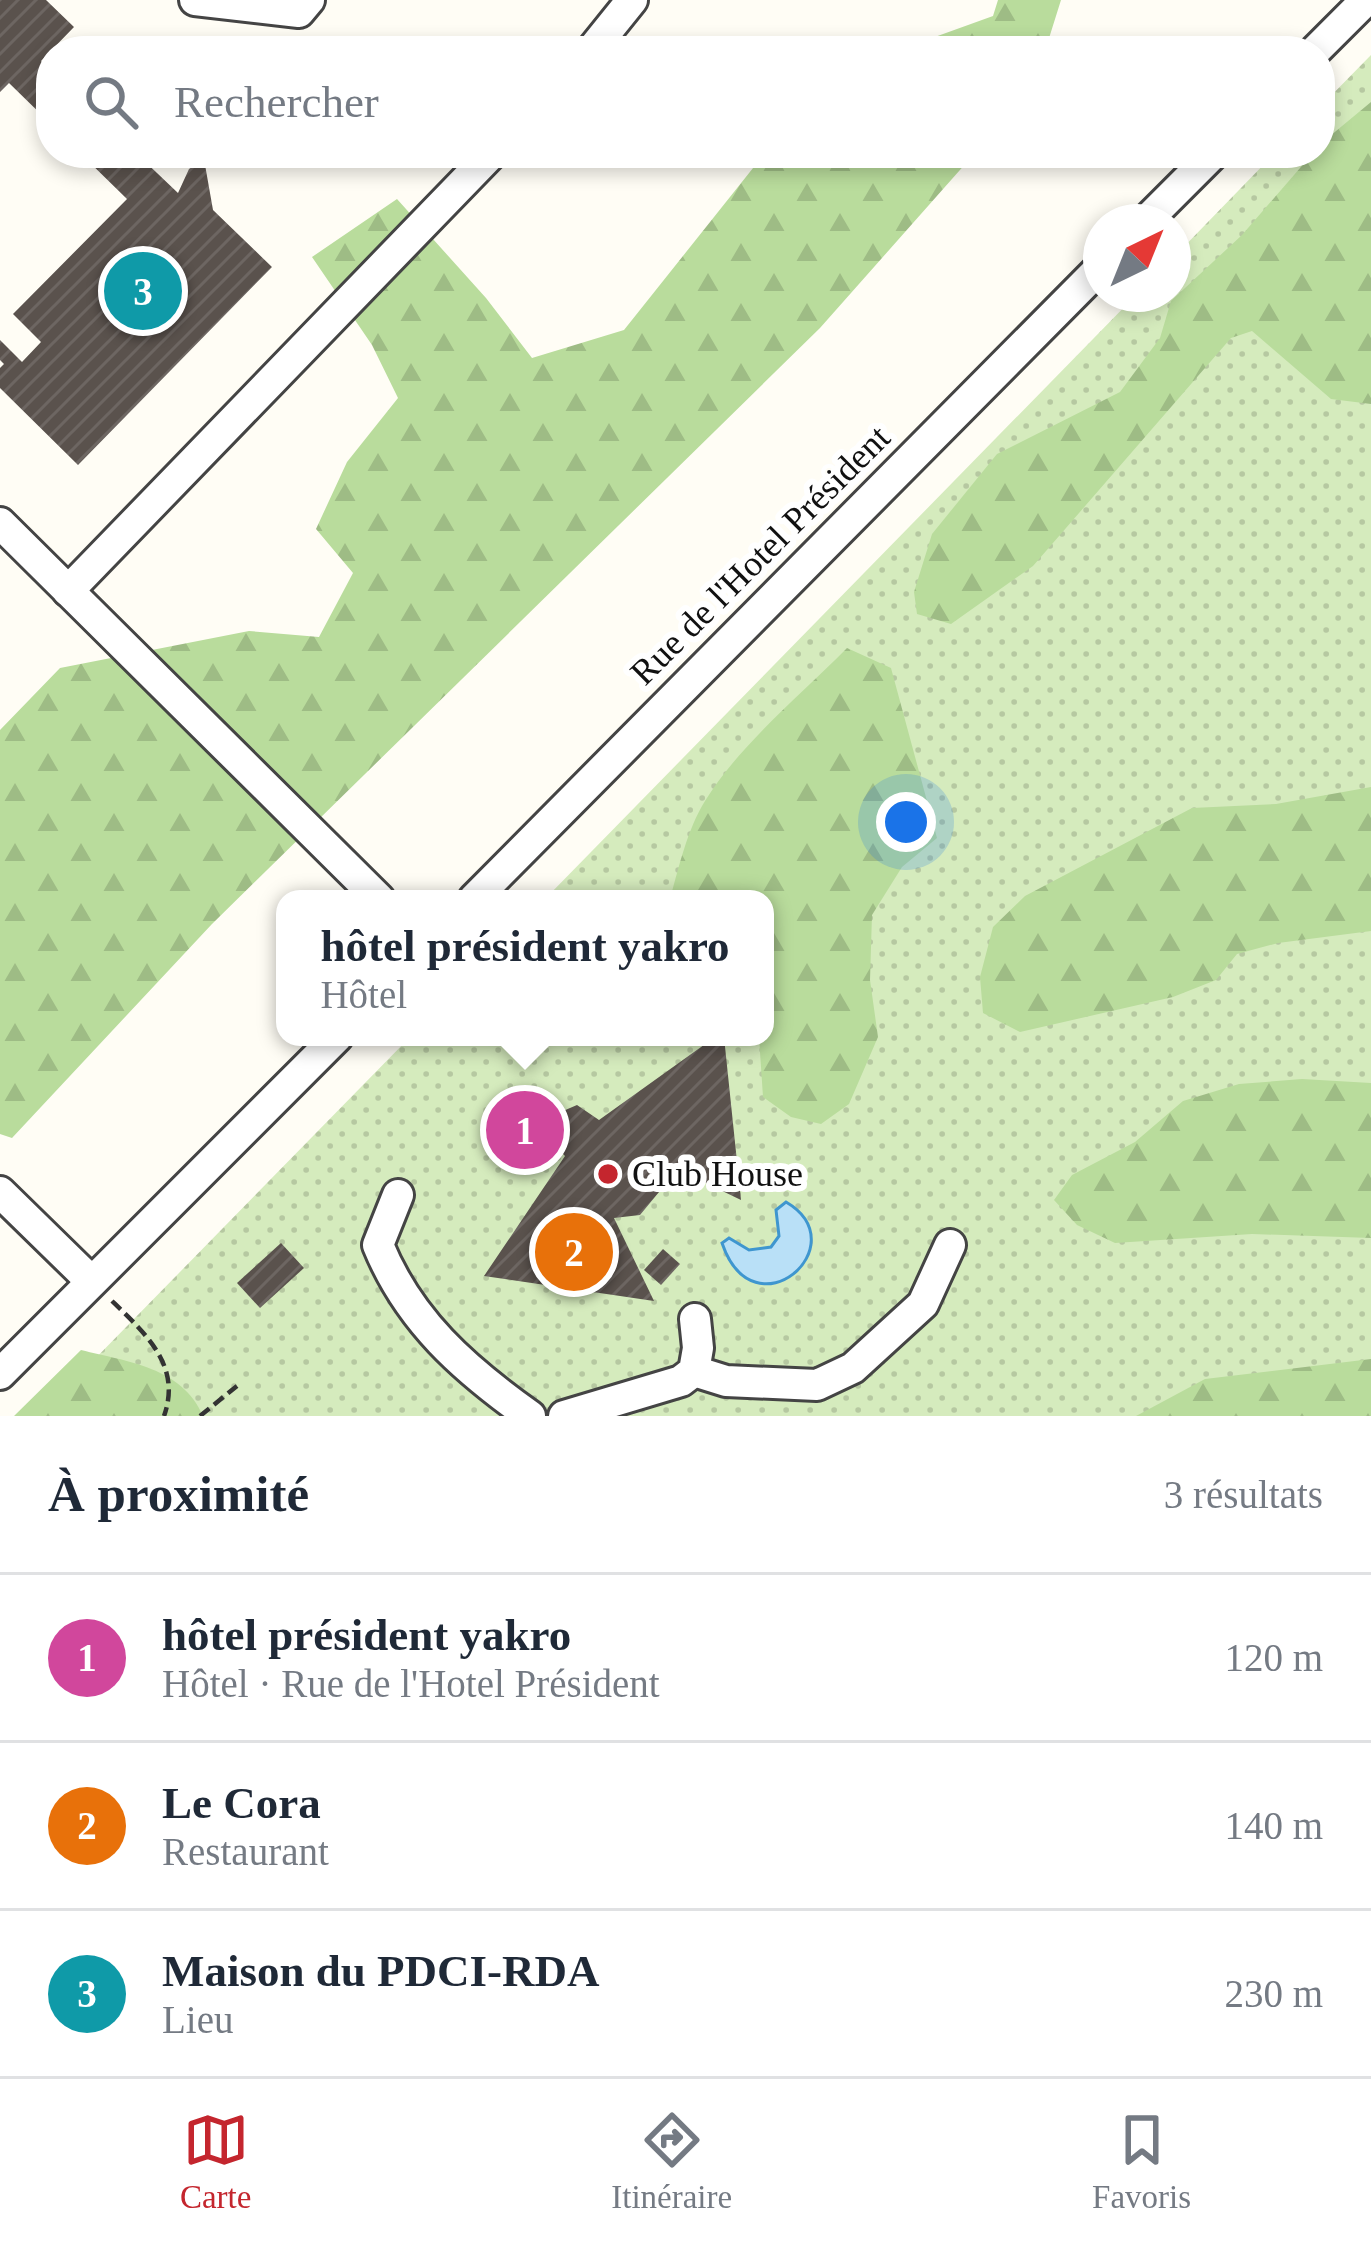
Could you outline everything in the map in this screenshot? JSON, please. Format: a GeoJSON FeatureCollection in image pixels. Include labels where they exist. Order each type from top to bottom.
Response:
{"type":"FeatureCollection","features":[{"type":"Feature","properties":{"kind":"street"},"geometry":{"type":"LineString","coordinates":[[195,0],[299,12],[309,0]]}},
{"type":"Feature","properties":{"kind":"street"},"geometry":{"type":"LineString","coordinates":[[603,36],[632,0]]}},
{"type":"Feature","properties":{"kind":"street"},"geometry":{"type":"LineString","coordinates":[[1330,36],[1366,0]]}},
{"type":"Feature","properties":{"kind":"street"},"geometry":{"type":"LineString","coordinates":[[68,591],[477,168]]}},
{"type":"Feature","properties":{"kind":"street"},"geometry":{"type":"LineString","coordinates":[[1163,204],[1199,168]]}},
{"type":"Feature","properties":{"kind":"street","name":"Rue de l'Hotel Président"},"geometry":{"type":"LineString","coordinates":[[483,890],[1083,285]]}},
{"type":"Feature","properties":{"kind":"street"},"geometry":{"type":"LineString","coordinates":[[0,523],[371,890]]}},
{"type":"Feature","properties":{"kind":"street"},"geometry":{"type":"LineString","coordinates":[[0,1374],[328,1046]]}},
{"type":"Feature","properties":{"kind":"street"},"geometry":{"type":"LineString","coordinates":[[0,1192],[91,1281]]}},
{"type":"Feature","properties":{"kind":"street"},"geometry":{"type":"LineString","coordinates":[[398,1196],[378,1245],[393,1282],[417,1318],[464,1367],[530,1416]]}},
{"type":"Feature","properties":{"kind":"street"},"geometry":{"type":"LineString","coordinates":[[694,1371],[725,1381],[817,1385],[853,1369],[923,1304],[950,1245]]}},
{"type":"Feature","properties":{"kind":"street"},"geometry":{"type":"LineString","coordinates":[[564,1416],[640,1396],[694,1371],[695,1319]]}},
{"type":"Feature","properties":{"kind":"path"},"geometry":{"type":"LineString","coordinates":[[91,1281],[162,1352],[172,1396],[164,1416]]}},
{"type":"Feature","properties":{"kind":"path"},"geometry":{"type":"LineString","coordinates":[[200,1416],[237,1386]]}},
{"type":"Feature","properties":{"kind":"green space"},"geometry":{"type":"Polygon","coordinates":[[[998,0],[1061,0],[1050,36],[938,36],[993,16],[998,0]]]}},
{"type":"Feature","properties":{"kind":"green space"},"geometry":{"type":"Polygon","coordinates":[[[1371,55],[1371,1416],[39,1416],[401,1046],[774,1046],[774,890],[554,890],[1119,312],[1191,312],[1191,239],[1260,168],[1335,168],[1335,92],[1371,55]]]}},
{"type":"Feature","properties":{"kind":"green space"},"geometry":{"type":"Polygon","coordinates":[[[1371,102],[1371,404],[1331,399],[1252,331],[1231,338],[1033,566],[951,624],[917,614],[914,592],[932,534],[997,454],[1120,392],[1160,338],[1168,312],[1191,312],[1191,282],[1242,235],[1300,168],[1335,168],[1335,132],[1371,102]]]}},
{"type":"Feature","properties":{"kind":"green space"},"geometry":{"type":"Polygon","coordinates":[[[753,168],[962,168],[820,328],[212,924],[12,1138],[0,1134],[0,730],[60,668],[249,631],[319,637],[353,573],[316,529],[347,462],[398,398],[372,345],[312,257],[397,199],[486,298],[532,358],[624,330],[753,168]]]}},
{"type":"Feature","properties":{"kind":"green space"},"geometry":{"type":"Polygon","coordinates":[[[847,648],[891,668],[937,838],[902,867],[872,915],[870,980],[878,1037],[849,1104],[821,1124],[791,1117],[763,1097],[760,1046],[774,1046],[774,890],[673,890],[705,801],[753,740],[847,648]]]}},
{"type":"Feature","properties":{"kind":"green space"},"geometry":{"type":"Polygon","coordinates":[[[1371,787],[1371,931],[1278,943],[1237,954],[1216,980],[1173,997],[1020,1032],[983,1013],[980,977],[993,927],[1025,896],[1192,808],[1276,804],[1371,787]]]}},
{"type":"Feature","properties":{"kind":"green space"},"geometry":{"type":"Polygon","coordinates":[[[1302,1079],[1371,1083],[1371,1238],[1252,1234],[1115,1243],[1077,1225],[1054,1200],[1072,1175],[1135,1142],[1183,1101],[1239,1084],[1302,1079]]]}},
{"type":"Feature","properties":{"kind":"green space"},"geometry":{"type":"Polygon","coordinates":[[[81,1350],[168,1377],[194,1400],[203,1416],[14,1416],[81,1350]]]}},
{"type":"Feature","properties":{"kind":"green space"},"geometry":{"type":"Polygon","coordinates":[[[1371,1359],[1371,1416],[1136,1416],[1205,1379],[1371,1359]]]}},
{"type":"Feature","properties":{"kind":"water"},"geometry":{"type":"Polygon","coordinates":[[[786,1202],[806,1220],[811,1240],[806,1259],[776,1283],[756,1282],[737,1270],[722,1243],[729,1238],[749,1250],[771,1247],[779,1236],[776,1210],[786,1202]]]}},
{"type":"Feature","properties":{"kind":"building"},"geometry":{"type":"Polygon","coordinates":[[[0,0],[46,0],[74,27],[65,36],[36,36],[36,109],[9,83],[0,92],[0,0]]]}},
{"type":"Feature","properties":{"kind":"building"},"geometry":{"type":"Polygon","coordinates":[[[95,168],[152,168],[178,193],[189,169],[206,168],[213,210],[272,267],[78,465],[0,388],[4,364],[0,340],[22,362],[41,342],[13,314],[127,199],[95,168]]]}},
{"type":"Feature","properties":{"kind":"building","name":"Club House"},"geometry":{"type":"Polygon","coordinates":[[[702,1046],[725,1046],[741,1200],[660,1161],[664,1186],[640,1215],[614,1218],[654,1301],[484,1276],[565,1156],[553,1143],[551,1124],[577,1105],[599,1120],[702,1046]]]}},
{"type":"Feature","properties":{"kind":"building"},"geometry":{"type":"Polygon","coordinates":[[[281,1243],[304,1268],[260,1308],[237,1283],[281,1243]]]}},
{"type":"Feature","properties":{"kind":"building"},"geometry":{"type":"Polygon","coordinates":[[[663,1249],[680,1264],[661,1285],[644,1270],[663,1249]]]}},
{"type":"Feature","properties":{"kind":"place","name":"Maison du PDCI-RDA"},"geometry":{"type":"Point","coordinates":[143,291]}},
{"type":"Feature","properties":{"kind":"place","name":"hôtel président yakro"},"geometry":{"type":"Point","coordinates":[525,1130]}},
{"type":"Feature","properties":{"kind":"place","name":"Club House"},"geometry":{"type":"Point","coordinates":[608,1174]}},
{"type":"Feature","properties":{"kind":"place","name":"Le Cora"},"geometry":{"type":"Point","coordinates":[574,1252]}}]}
